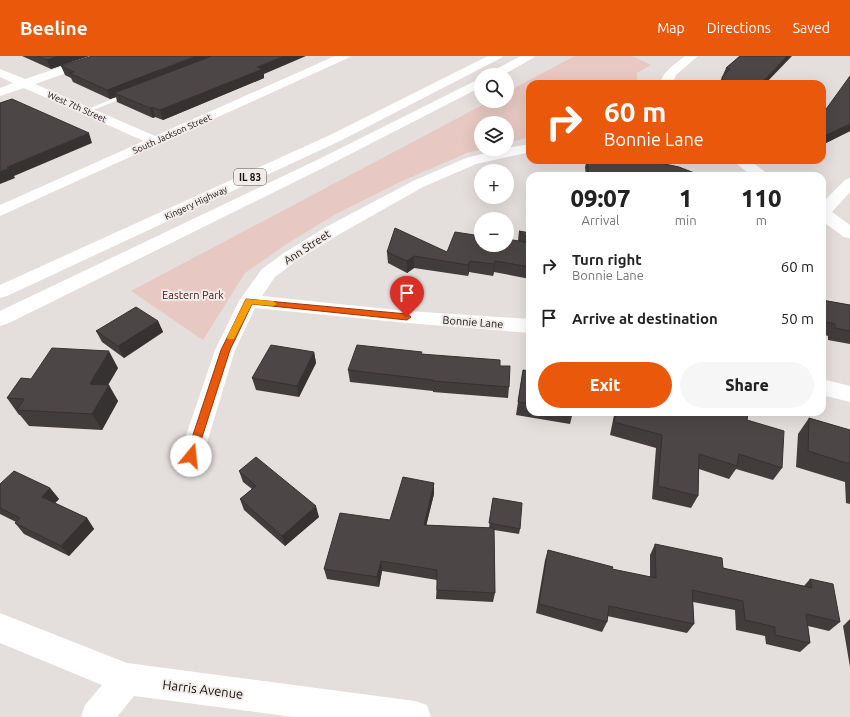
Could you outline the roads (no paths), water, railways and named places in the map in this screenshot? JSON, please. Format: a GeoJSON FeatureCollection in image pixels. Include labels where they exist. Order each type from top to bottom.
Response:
{"type":"FeatureCollection","features":[{"type":"Feature","properties":{"kind":"main road"},"geometry":{"type":"LineString","coordinates":[[0,92],[105,56]]}},
{"type":"Feature","properties":{"kind":"main road","name":"South Jackson Street"},"geometry":{"type":"LineString","coordinates":[[0,211],[344,56]]}},
{"type":"Feature","properties":{"kind":"main road","name":"Kingery Highway"},"geometry":{"type":"LineString","coordinates":[[0,292],[335,138],[497,56]]}},
{"type":"Feature","properties":{"kind":"main road"},"geometry":{"type":"LineString","coordinates":[[507,68],[529,56]]}},
{"type":"Feature","properties":{"kind":"main road"},"geometry":{"type":"LineString","coordinates":[[667,80],[669,76],[692,56]]}},
{"type":"Feature","properties":{"kind":"main road","name":"West 7th Street"},"geometry":{"type":"LineString","coordinates":[[0,74],[155,141]]}},
{"type":"Feature","properties":{"kind":"main road","name":"Kingery Highway"},"geometry":{"type":"LineString","coordinates":[[0,319],[324,162],[474,86]]}},
{"type":"Feature","properties":{"kind":"main road","name":"Ann Street"},"geometry":{"type":"LineString","coordinates":[[191,456],[225,350],[249,301],[268,273],[290,257],[381,204],[439,174],[471,160],[526,149]]}},
{"type":"Feature","properties":{"kind":"main road"},"geometry":{"type":"LineString","coordinates":[[744,164],[756,172]]}},
{"type":"Feature","properties":{"kind":"main road"},"geometry":{"type":"LineString","coordinates":[[826,209],[850,182]]}},
{"type":"Feature","properties":{"kind":"main road"},"geometry":{"type":"LineString","coordinates":[[826,216],[850,233]]}},
{"type":"Feature","properties":{"kind":"main road","name":"Bonnie Lane"},"geometry":{"type":"LineString","coordinates":[[249,301],[407,317],[526,326]]}},
{"type":"Feature","properties":{"kind":"main road"},"geometry":{"type":"LineString","coordinates":[[826,388],[850,394]]}},
{"type":"Feature","properties":{"kind":"main road","name":"Harris Avenue"},"geometry":{"type":"LineString","coordinates":[[0,628],[127,679],[415,717]]}},
{"type":"Feature","properties":{"kind":"main road"},"geometry":{"type":"LineString","coordinates":[[97,717],[127,679]]}},
{"type":"Feature","properties":{"kind":"lane"},"geometry":{"type":"LineString","coordinates":[[86,111],[136,92]]}},
{"type":"Feature","properties":{"kind":"park label","name":"Eastern Park"},"geometry":{"type":"Point","coordinates":[193,295]}}]}
